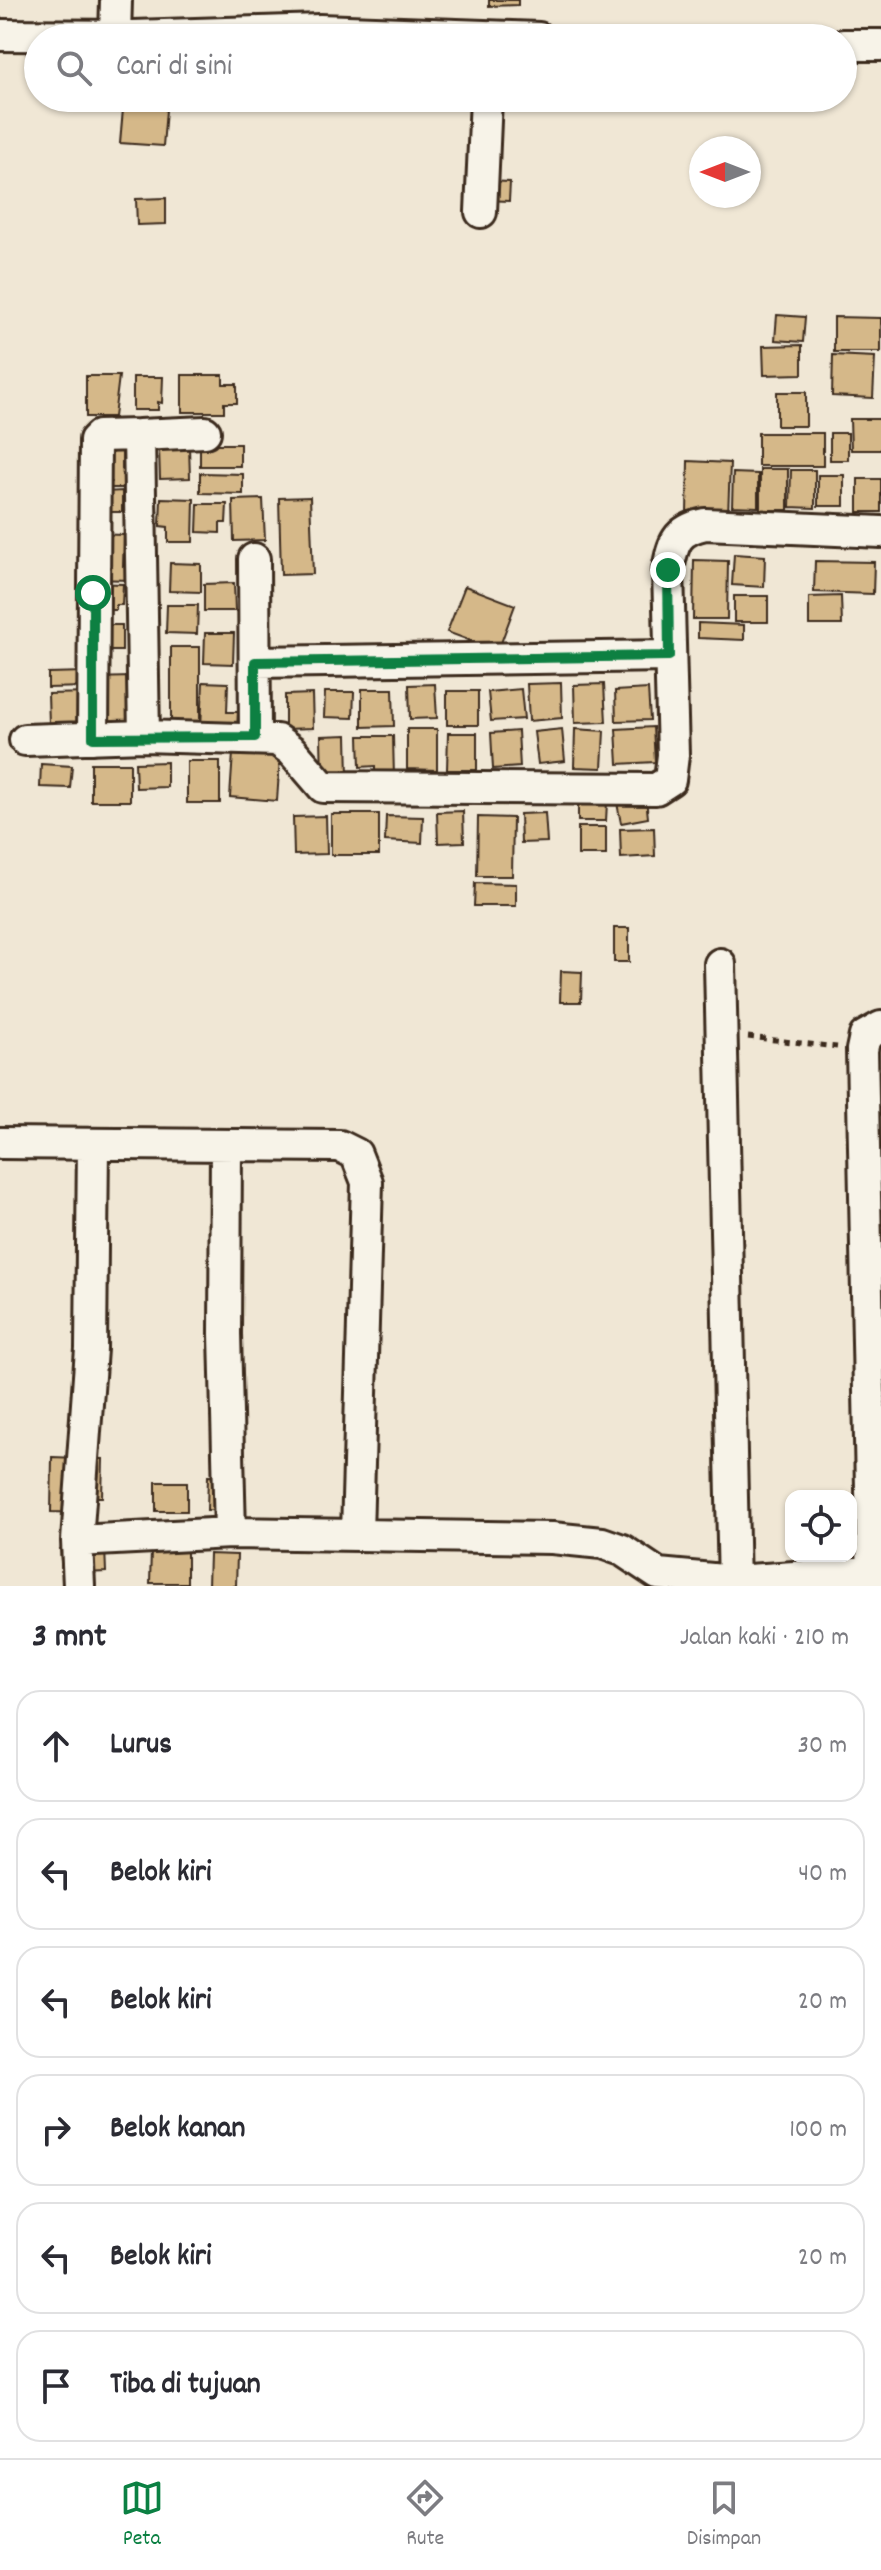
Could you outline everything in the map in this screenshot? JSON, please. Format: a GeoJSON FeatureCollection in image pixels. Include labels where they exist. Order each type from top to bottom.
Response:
{"type":"FeatureCollection","features":[{"type":"Feature","properties":{"kind":"street"},"geometry":{"type":"LineString","coordinates":[[115,24],[116,0]]}},
{"type":"Feature","properties":{"kind":"street"},"geometry":{"type":"LineString","coordinates":[[0,35],[24,35]]}},
{"type":"Feature","properties":{"kind":"street"},"geometry":{"type":"LineString","coordinates":[[857,45],[881,45]]}},
{"type":"Feature","properties":{"kind":"street"},"geometry":{"type":"LineString","coordinates":[[481,212],[485,112]]}},
{"type":"Feature","properties":{"kind":"street"},"geometry":{"type":"LineString","coordinates":[[93,738],[95,440],[99,436],[205,432]]}},
{"type":"Feature","properties":{"kind":"street"},"geometry":{"type":"LineString","coordinates":[[139,435],[144,736]]}},
{"type":"Feature","properties":{"kind":"street"},"geometry":{"type":"LineString","coordinates":[[25,740],[144,736],[255,737],[285,744],[323,787],[656,789],[670,780],[673,755],[668,570],[673,543],[687,528],[705,524],[881,532]]}},
{"type":"Feature","properties":{"kind":"street"},"geometry":{"type":"LineString","coordinates":[[254,559],[255,737]]}},
{"type":"Feature","properties":{"kind":"street"},"geometry":{"type":"LineString","coordinates":[[255,662],[669,656]]}},
{"type":"Feature","properties":{"kind":"street"},"geometry":{"type":"LineString","coordinates":[[720,964],[734,1583]]}},
{"type":"Feature","properties":{"kind":"street"},"geometry":{"type":"LineString","coordinates":[[77,1541],[230,1533],[447,1533],[602,1543],[631,1555],[658,1574],[734,1583],[875,1576],[872,1038]]}},
{"type":"Feature","properties":{"kind":"street"},"geometry":{"type":"LineString","coordinates":[[0,1143],[340,1146],[356,1154],[367,1182],[357,1534]]}},
{"type":"Feature","properties":{"kind":"street"},"geometry":{"type":"LineString","coordinates":[[79,1586],[77,1541],[91,1349],[93,1144]]}},
{"type":"Feature","properties":{"kind":"street"},"geometry":{"type":"LineString","coordinates":[[226,1145],[225,1334],[230,1533]]}},
{"type":"Feature","properties":{"kind":"path"},"geometry":{"type":"LineString","coordinates":[[723,1034],[872,1038]]}},
{"type":"Feature","properties":{"kind":"building"},"geometry":{"type":"Polygon","coordinates":[[[489,0],[518,0],[518,5],[489,6],[489,0]]]}},
{"type":"Feature","properties":{"kind":"building"},"geometry":{"type":"Polygon","coordinates":[[[123,112],[166,112],[163,146],[120,143],[123,112]]]}},
{"type":"Feature","properties":{"kind":"building"},"geometry":{"type":"Polygon","coordinates":[[[486,181],[510,182],[509,201],[485,200],[486,181]]]}},
{"type":"Feature","properties":{"kind":"building"},"geometry":{"type":"Polygon","coordinates":[[[166,198],[166,224],[137,225],[136,199],[166,198]]]}},
{"type":"Feature","properties":{"kind":"building"},"geometry":{"type":"Polygon","coordinates":[[[777,315],[805,317],[803,342],[775,340],[777,315]]]}},
{"type":"Feature","properties":{"kind":"building"},"geometry":{"type":"Polygon","coordinates":[[[834,317],[881,318],[881,352],[834,352],[834,317]]]}},
{"type":"Feature","properties":{"kind":"building"},"geometry":{"type":"Polygon","coordinates":[[[802,345],[802,374],[764,375],[763,346],[802,345]]]}},
{"type":"Feature","properties":{"kind":"building"},"geometry":{"type":"Polygon","coordinates":[[[833,355],[875,357],[873,398],[832,396],[833,355]]]}},
{"type":"Feature","properties":{"kind":"building"},"geometry":{"type":"Polygon","coordinates":[[[182,375],[223,375],[223,384],[237,384],[237,403],[224,403],[224,412],[182,412],[182,375]]]}},
{"type":"Feature","properties":{"kind":"building"},"geometry":{"type":"Polygon","coordinates":[[[86,376],[119,376],[114,417],[86,417],[86,376]]]}},
{"type":"Feature","properties":{"kind":"building"},"geometry":{"type":"Polygon","coordinates":[[[133,377],[163,377],[162,403],[158,402],[158,410],[133,410],[133,377]]]}},
{"type":"Feature","properties":{"kind":"building"},"geometry":{"type":"Polygon","coordinates":[[[777,392],[806,392],[806,426],[777,426],[777,392]]]}},
{"type":"Feature","properties":{"kind":"building"},"geometry":{"type":"Polygon","coordinates":[[[850,419],[881,419],[881,450],[851,450],[850,419]]]}},
{"type":"Feature","properties":{"kind":"building"},"geometry":{"type":"Polygon","coordinates":[[[758,433],[823,433],[823,466],[758,466],[758,433]]]}},
{"type":"Feature","properties":{"kind":"building"},"geometry":{"type":"Polygon","coordinates":[[[830,433],[848,433],[848,460],[830,460],[830,433]]]}},
{"type":"Feature","properties":{"kind":"building"},"geometry":{"type":"Polygon","coordinates":[[[87,444],[122,444],[122,469],[131,469],[131,488],[87,488],[87,444]]]}},
{"type":"Feature","properties":{"kind":"building"},"geometry":{"type":"Polygon","coordinates":[[[200,444],[240,444],[240,466],[200,466],[200,444]]]}},
{"type":"Feature","properties":{"kind":"building"},"geometry":{"type":"Polygon","coordinates":[[[189,446],[190,478],[160,479],[159,448],[189,446]]]}},
{"type":"Feature","properties":{"kind":"building"},"geometry":{"type":"Polygon","coordinates":[[[688,461],[730,463],[728,515],[687,514],[688,461]]]}},
{"type":"Feature","properties":{"kind":"building"},"geometry":{"type":"Polygon","coordinates":[[[760,469],[788,469],[788,510],[760,510],[760,469]]]}},
{"type":"Feature","properties":{"kind":"building"},"geometry":{"type":"Polygon","coordinates":[[[791,470],[815,470],[815,508],[790,507],[791,470]]]}},
{"type":"Feature","properties":{"kind":"building"},"geometry":{"type":"Polygon","coordinates":[[[200,473],[243,474],[243,494],[200,493],[200,473]]]}},
{"type":"Feature","properties":{"kind":"building"},"geometry":{"type":"Polygon","coordinates":[[[733,473],[758,474],[758,507],[732,506],[733,473]]]}},
{"type":"Feature","properties":{"kind":"building"},"geometry":{"type":"Polygon","coordinates":[[[818,475],[844,475],[844,506],[818,506],[818,475]]]}},
{"type":"Feature","properties":{"kind":"building"},"geometry":{"type":"Polygon","coordinates":[[[858,479],[881,479],[881,512],[858,512],[858,479]]]}},
{"type":"Feature","properties":{"kind":"building"},"geometry":{"type":"Polygon","coordinates":[[[122,491],[122,512],[111,512],[111,529],[90,530],[88,493],[122,491]]]}},
{"type":"Feature","properties":{"kind":"building"},"geometry":{"type":"Polygon","coordinates":[[[310,497],[313,574],[281,575],[279,498],[310,497]]]}},
{"type":"Feature","properties":{"kind":"building"},"geometry":{"type":"Polygon","coordinates":[[[161,498],[194,499],[193,542],[168,542],[168,527],[160,526],[161,498]]]}},
{"type":"Feature","properties":{"kind":"building"},"geometry":{"type":"Polygon","coordinates":[[[263,499],[265,540],[234,541],[233,500],[263,499]]]}},
{"type":"Feature","properties":{"kind":"building"},"geometry":{"type":"Polygon","coordinates":[[[198,504],[227,504],[226,523],[220,523],[220,533],[197,532],[198,504]]]}},
{"type":"Feature","properties":{"kind":"building"},"geometry":{"type":"Polygon","coordinates":[[[90,534],[124,535],[123,566],[133,566],[133,580],[89,579],[90,534]]]}},
{"type":"Feature","properties":{"kind":"building"},"geometry":{"type":"Polygon","coordinates":[[[734,554],[765,556],[764,587],[732,585],[734,554]]]}},
{"type":"Feature","properties":{"kind":"building"},"geometry":{"type":"Polygon","coordinates":[[[694,560],[728,561],[727,619],[693,619],[694,560]]]}},
{"type":"Feature","properties":{"kind":"building"},"geometry":{"type":"Polygon","coordinates":[[[815,561],[874,562],[873,594],[814,592],[815,561]]]}},
{"type":"Feature","properties":{"kind":"building"},"geometry":{"type":"Polygon","coordinates":[[[170,563],[201,564],[201,592],[169,591],[170,563]]]}},
{"type":"Feature","properties":{"kind":"building"},"geometry":{"type":"Polygon","coordinates":[[[89,583],[123,584],[122,605],[116,605],[116,610],[89,610],[89,583]]]}},
{"type":"Feature","properties":{"kind":"building"},"geometry":{"type":"Polygon","coordinates":[[[234,583],[235,611],[204,611],[204,584],[234,583]]]}},
{"type":"Feature","properties":{"kind":"building"},"geometry":{"type":"Polygon","coordinates":[[[465,586],[515,605],[498,651],[447,632],[465,586]]]}},
{"type":"Feature","properties":{"kind":"building"},"geometry":{"type":"Polygon","coordinates":[[[734,596],[768,596],[768,622],[734,622],[734,596]]]}},
{"type":"Feature","properties":{"kind":"building"},"geometry":{"type":"Polygon","coordinates":[[[841,596],[842,625],[809,625],[809,597],[841,596]]]}},
{"type":"Feature","properties":{"kind":"building"},"geometry":{"type":"Polygon","coordinates":[[[167,605],[198,605],[197,634],[166,633],[167,605]]]}},
{"type":"Feature","properties":{"kind":"building"},"geometry":{"type":"Polygon","coordinates":[[[698,623],[744,625],[744,640],[698,638],[698,623]]]}},
{"type":"Feature","properties":{"kind":"building"},"geometry":{"type":"Polygon","coordinates":[[[94,625],[122,625],[122,651],[93,651],[94,625]]]}},
{"type":"Feature","properties":{"kind":"building"},"geometry":{"type":"Polygon","coordinates":[[[205,633],[234,633],[233,664],[204,663],[205,633]]]}},
{"type":"Feature","properties":{"kind":"building"},"geometry":{"type":"Polygon","coordinates":[[[171,647],[200,647],[200,726],[171,726],[171,647]]]}},
{"type":"Feature","properties":{"kind":"building"},"geometry":{"type":"Polygon","coordinates":[[[85,672],[85,687],[48,688],[48,673],[85,672]]]}},
{"type":"Feature","properties":{"kind":"building"},"geometry":{"type":"Polygon","coordinates":[[[131,677],[132,721],[94,722],[93,678],[131,677]]]}},
{"type":"Feature","properties":{"kind":"building"},"geometry":{"type":"Polygon","coordinates":[[[203,682],[228,683],[227,712],[238,712],[237,730],[201,729],[203,682]]]}},
{"type":"Feature","properties":{"kind":"building"},"geometry":{"type":"Polygon","coordinates":[[[561,683],[562,718],[529,721],[527,684],[561,683]]]}},
{"type":"Feature","properties":{"kind":"building"},"geometry":{"type":"Polygon","coordinates":[[[435,684],[437,718],[410,719],[409,685],[435,684]]]}},
{"type":"Feature","properties":{"kind":"building"},"geometry":{"type":"Polygon","coordinates":[[[604,684],[606,722],[575,723],[574,685],[604,684]]]}},
{"type":"Feature","properties":{"kind":"building"},"geometry":{"type":"Polygon","coordinates":[[[362,689],[393,689],[394,726],[362,727],[362,689]]]}},
{"type":"Feature","properties":{"kind":"building"},"geometry":{"type":"Polygon","coordinates":[[[521,689],[524,719],[491,721],[488,692],[521,689]]]}},
{"type":"Feature","properties":{"kind":"building"},"geometry":{"type":"Polygon","coordinates":[[[648,689],[650,720],[616,721],[615,691],[648,689]]]}},
{"type":"Feature","properties":{"kind":"building"},"geometry":{"type":"Polygon","coordinates":[[[447,691],[478,691],[478,725],[447,725],[447,691]]]}},
{"type":"Feature","properties":{"kind":"building"},"geometry":{"type":"Polygon","coordinates":[[[325,692],[354,692],[353,718],[324,717],[325,692]]]}},
{"type":"Feature","properties":{"kind":"building"},"geometry":{"type":"Polygon","coordinates":[[[90,693],[90,723],[49,724],[48,694],[90,693]]]}},
{"type":"Feature","properties":{"kind":"building"},"geometry":{"type":"Polygon","coordinates":[[[312,694],[313,728],[285,729],[285,695],[312,694]]]}},
{"type":"Feature","properties":{"kind":"building"},"geometry":{"type":"Polygon","coordinates":[[[653,727],[655,762],[618,764],[616,729],[653,727]]]}},
{"type":"Feature","properties":{"kind":"building"},"geometry":{"type":"Polygon","coordinates":[[[407,729],[437,729],[437,770],[407,769],[407,729]]]}},
{"type":"Feature","properties":{"kind":"building"},"geometry":{"type":"Polygon","coordinates":[[[562,729],[565,761],[538,764],[534,732],[562,729]]]}},
{"type":"Feature","properties":{"kind":"building"},"geometry":{"type":"Polygon","coordinates":[[[575,729],[604,731],[602,768],[574,767],[575,729]]]}},
{"type":"Feature","properties":{"kind":"building"},"geometry":{"type":"Polygon","coordinates":[[[518,731],[520,767],[493,769],[491,733],[518,731]]]}},
{"type":"Feature","properties":{"kind":"building"},"geometry":{"type":"Polygon","coordinates":[[[448,733],[477,733],[477,770],[447,770],[448,733]]]}},
{"type":"Feature","properties":{"kind":"building"},"geometry":{"type":"Polygon","coordinates":[[[347,735],[348,777],[322,778],[321,736],[347,735]]]}},
{"type":"Feature","properties":{"kind":"building"},"geometry":{"type":"Polygon","coordinates":[[[359,736],[393,736],[394,778],[375,778],[375,766],[360,767],[359,736]]]}},
{"type":"Feature","properties":{"kind":"building"},"geometry":{"type":"Polygon","coordinates":[[[233,753],[280,757],[277,801],[230,797],[233,753]]]}},
{"type":"Feature","properties":{"kind":"building"},"geometry":{"type":"Polygon","coordinates":[[[187,761],[220,761],[220,803],[187,803],[187,761]]]}},
{"type":"Feature","properties":{"kind":"building"},"geometry":{"type":"Polygon","coordinates":[[[167,762],[167,787],[136,788],[135,763],[167,762]]]}},
{"type":"Feature","properties":{"kind":"building"},"geometry":{"type":"Polygon","coordinates":[[[91,763],[130,763],[130,801],[91,801],[91,763]]]}},
{"type":"Feature","properties":{"kind":"building"},"geometry":{"type":"Polygon","coordinates":[[[41,764],[72,766],[70,788],[40,787],[41,764]]]}},
{"type":"Feature","properties":{"kind":"building"},"geometry":{"type":"Polygon","coordinates":[[[646,798],[648,818],[621,823],[617,803],[646,798]]]}},
{"type":"Feature","properties":{"kind":"building"},"geometry":{"type":"Polygon","coordinates":[[[578,802],[607,802],[606,821],[578,821],[578,802]]]}},
{"type":"Feature","properties":{"kind":"building"},"geometry":{"type":"Polygon","coordinates":[[[463,811],[464,842],[438,843],[437,812],[463,811]]]}},
{"type":"Feature","properties":{"kind":"building"},"geometry":{"type":"Polygon","coordinates":[[[545,813],[547,842],[521,843],[520,814],[545,813]]]}},
{"type":"Feature","properties":{"kind":"building"},"geometry":{"type":"Polygon","coordinates":[[[331,814],[379,814],[379,855],[331,855],[331,814]]]}},
{"type":"Feature","properties":{"kind":"building"},"geometry":{"type":"Polygon","coordinates":[[[326,816],[327,854],[294,855],[293,817],[326,816]]]}},
{"type":"Feature","properties":{"kind":"building"},"geometry":{"type":"Polygon","coordinates":[[[386,816],[423,817],[422,843],[385,841],[386,816]]]}},
{"type":"Feature","properties":{"kind":"building"},"geometry":{"type":"Polygon","coordinates":[[[478,817],[513,818],[512,876],[477,876],[478,817]]]}},
{"type":"Feature","properties":{"kind":"building"},"geometry":{"type":"Polygon","coordinates":[[[578,827],[606,827],[606,855],[578,855],[578,827]]]}},
{"type":"Feature","properties":{"kind":"building"},"geometry":{"type":"Polygon","coordinates":[[[654,828],[655,856],[621,858],[620,829],[654,828]]]}},
{"type":"Feature","properties":{"kind":"building"},"geometry":{"type":"Polygon","coordinates":[[[475,883],[516,884],[516,906],[474,906],[475,883]]]}},
{"type":"Feature","properties":{"kind":"building"},"geometry":{"type":"Polygon","coordinates":[[[614,928],[629,928],[629,962],[614,962],[614,928]]]}},
{"type":"Feature","properties":{"kind":"building"},"geometry":{"type":"Polygon","coordinates":[[[561,971],[582,972],[581,1002],[560,1002],[561,971]]]}},
{"type":"Feature","properties":{"kind":"building"},"geometry":{"type":"Polygon","coordinates":[[[52,1457],[103,1459],[102,1497],[84,1497],[84,1513],[51,1512],[52,1457]]]}},
{"type":"Feature","properties":{"kind":"building"},"geometry":{"type":"Polygon","coordinates":[[[208,1476],[240,1477],[239,1511],[207,1510],[208,1476]]]}},
{"type":"Feature","properties":{"kind":"building"},"geometry":{"type":"Polygon","coordinates":[[[156,1482],[187,1482],[187,1511],[156,1511],[156,1482]]]}},
{"type":"Feature","properties":{"kind":"building"},"geometry":{"type":"Polygon","coordinates":[[[105,1547],[106,1572],[62,1574],[60,1549],[105,1547]]]}},
{"type":"Feature","properties":{"kind":"building"},"geometry":{"type":"Polygon","coordinates":[[[151,1551],[187,1551],[187,1583],[150,1583],[151,1551]]]}},
{"type":"Feature","properties":{"kind":"building"},"geometry":{"type":"Polygon","coordinates":[[[209,1554],[237,1555],[236,1586],[208,1586],[209,1554]]]}},
{"type":"Feature","properties":{"kind":"route"},"geometry":{"type":"LineString","coordinates":[[93,593],[93,738],[255,737],[255,662],[570,661],[669,656],[668,570]]}}]}
